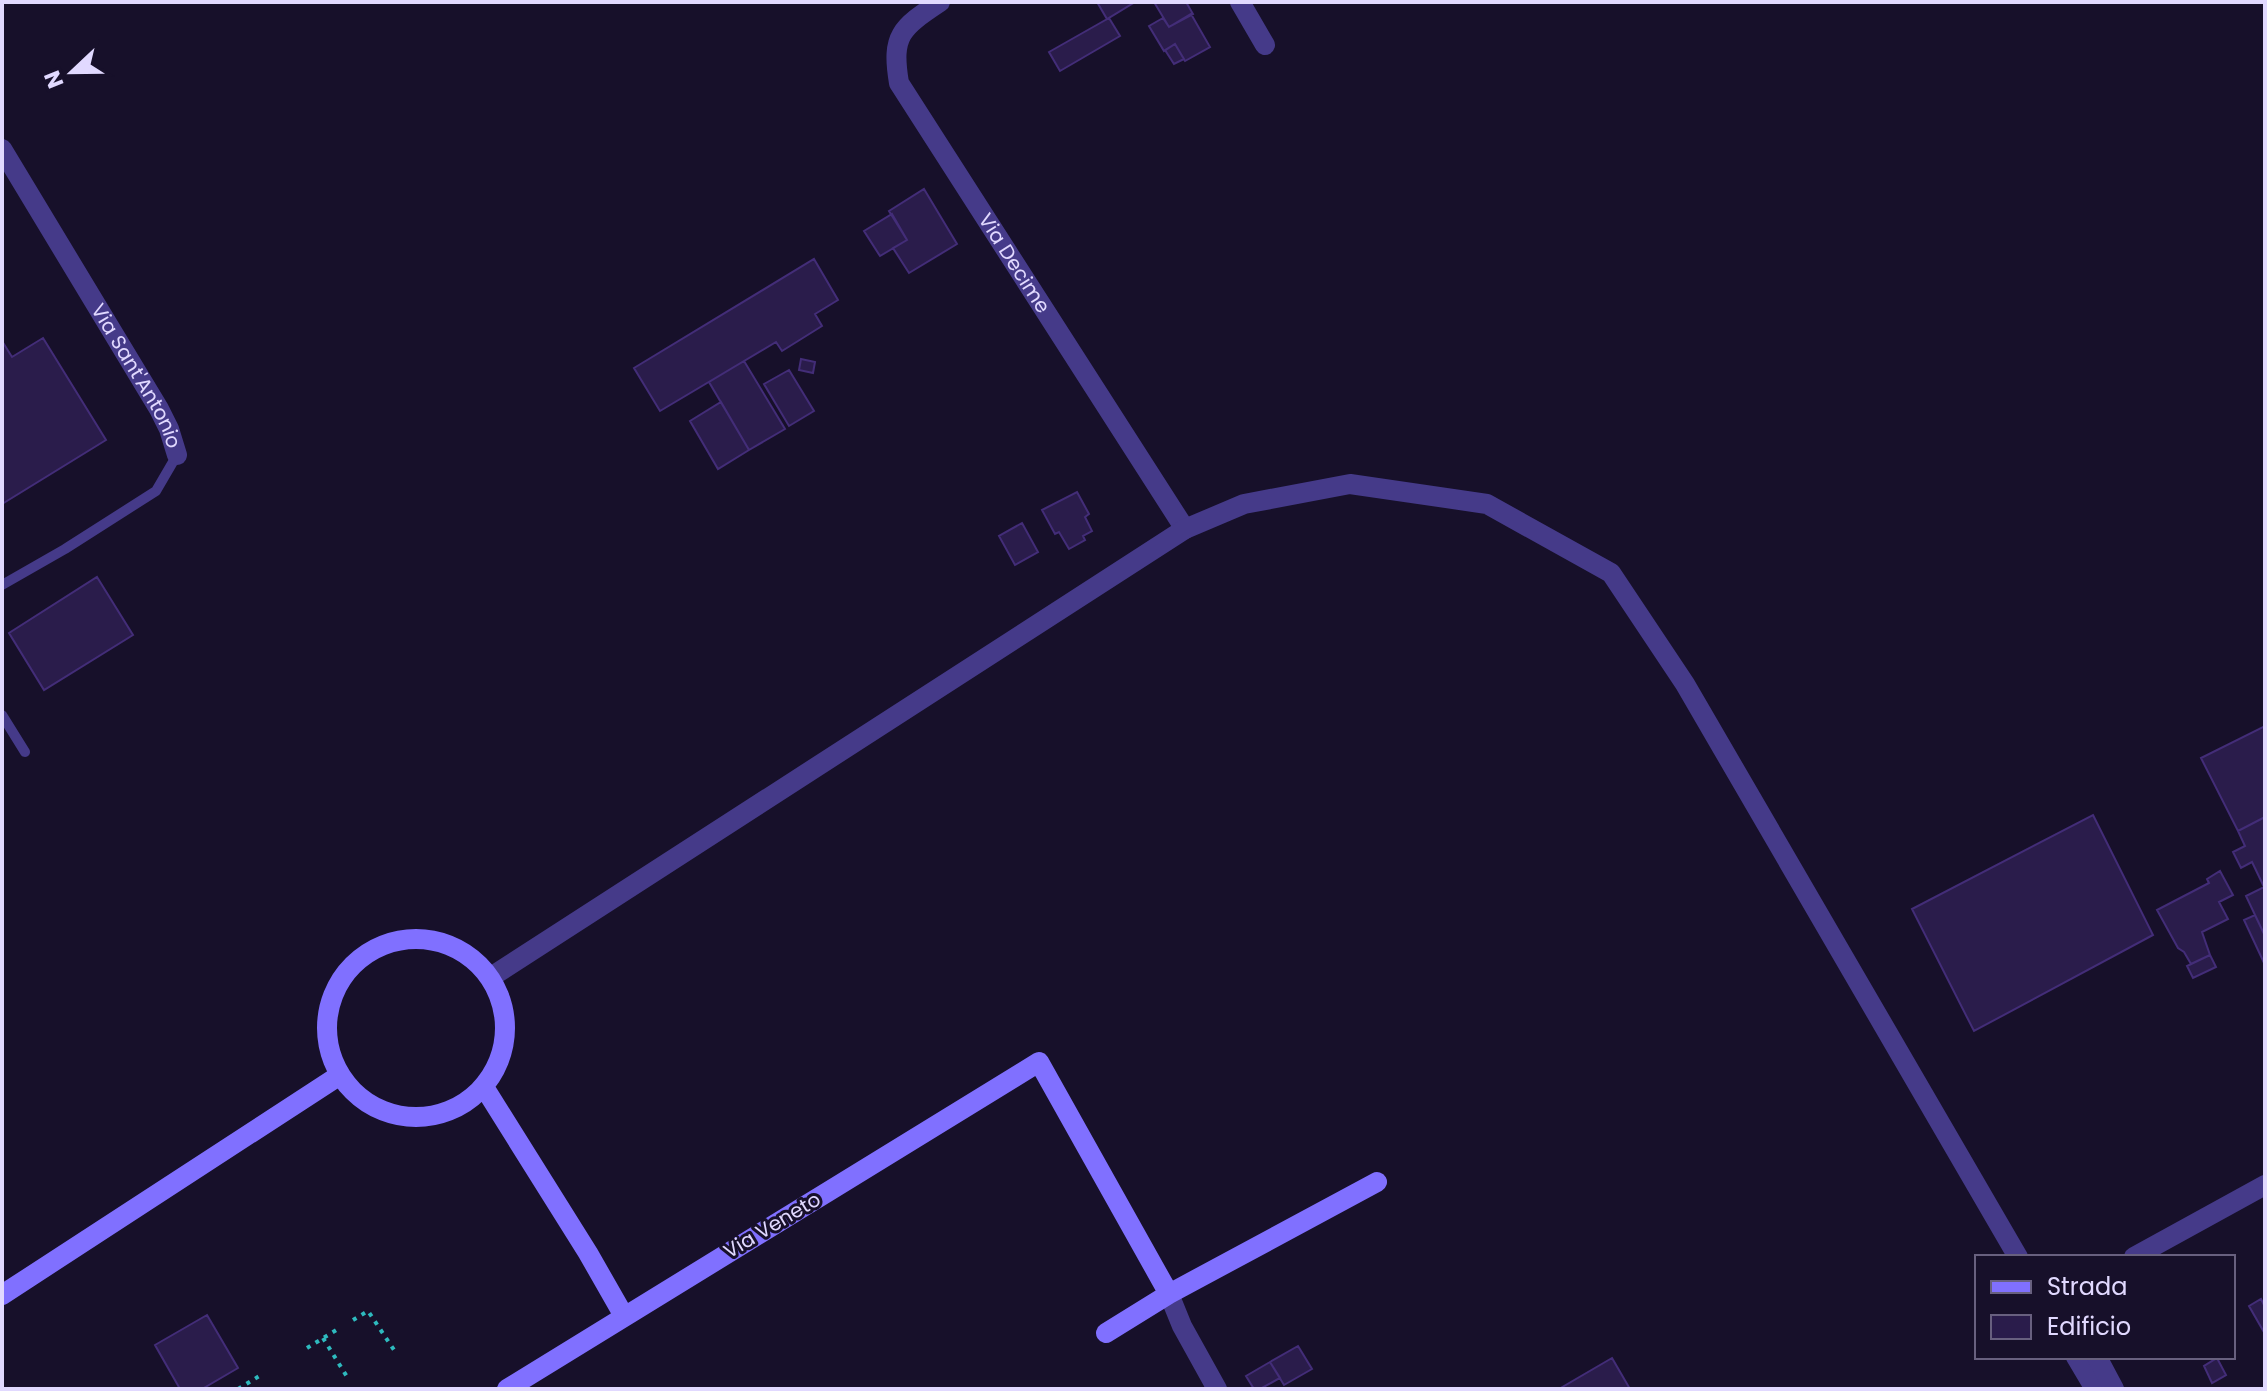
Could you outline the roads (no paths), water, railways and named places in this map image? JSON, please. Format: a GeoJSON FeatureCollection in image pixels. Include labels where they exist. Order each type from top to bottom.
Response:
{"type":"FeatureCollection","features":[{"type":"Feature","properties":{"kind":"street","name":"Via Decime"},"geometry":{"type":"LineString","coordinates":[[940,2],[918,16],[900,36],[894,56],[899,83],[1185,529]]}},
{"type":"Feature","properties":{"kind":"street"},"geometry":{"type":"LineString","coordinates":[[1240,2],[1265,45]]}},
{"type":"Feature","properties":{"kind":"street","name":"Via Sant'Antonio"},"geometry":{"type":"LineString","coordinates":[[2,149],[159,409],[177,455]]}},
{"type":"Feature","properties":{"kind":"street"},"geometry":{"type":"LineString","coordinates":[[491,977],[1185,529],[1244,504],[1350,484],[1487,504],[1611,573],[1685,684],[2017,1255]]}},
{"type":"Feature","properties":{"kind":"street"},"geometry":{"type":"LineString","coordinates":[[415,937],[444,942],[471,956],[491,977],[503,1004],[506,1033],[500,1062],[484,1087],[463,1105],[437,1116],[409,1117],[382,1111],[358,1096],[340,1075],[330,1050],[326,1024],[332,998],[344,974],[363,955],[386,943],[415,937]]}},
{"type":"Feature","properties":{"kind":"street","name":"Via Veneto"},"geometry":{"type":"LineString","coordinates":[[507,1389],[1039,1062],[1169,1294]]}},
{"type":"Feature","properties":{"kind":"street"},"geometry":{"type":"LineString","coordinates":[[2,1295],[340,1075]]}},
{"type":"Feature","properties":{"kind":"street"},"geometry":{"type":"LineString","coordinates":[[484,1087],[624,1316]]}},
{"type":"Feature","properties":{"kind":"street"},"geometry":{"type":"LineString","coordinates":[[1106,1333],[1169,1294],[1377,1182]]}},
{"type":"Feature","properties":{"kind":"street"},"geometry":{"type":"LineString","coordinates":[[2138,1255],[2265,1185]]}},
{"type":"Feature","properties":{"kind":"street"},"geometry":{"type":"LineString","coordinates":[[1169,1294],[1182,1326],[1217,1389]]}},
{"type":"Feature","properties":{"kind":"street"},"geometry":{"type":"LineString","coordinates":[[2077,1359],[2095,1389]]}},
{"type":"Feature","properties":{"kind":"street"},"geometry":{"type":"LineString","coordinates":[[2098,1359],[2114,1389]]}},
{"type":"Feature","properties":{"kind":"lane","name":"Via Sant'Antonio"},"geometry":{"type":"LineString","coordinates":[[2,585],[156,491],[177,455]]}},
{"type":"Feature","properties":{"kind":"lane"},"geometry":{"type":"LineString","coordinates":[[2,715],[25,752]]}}]}
